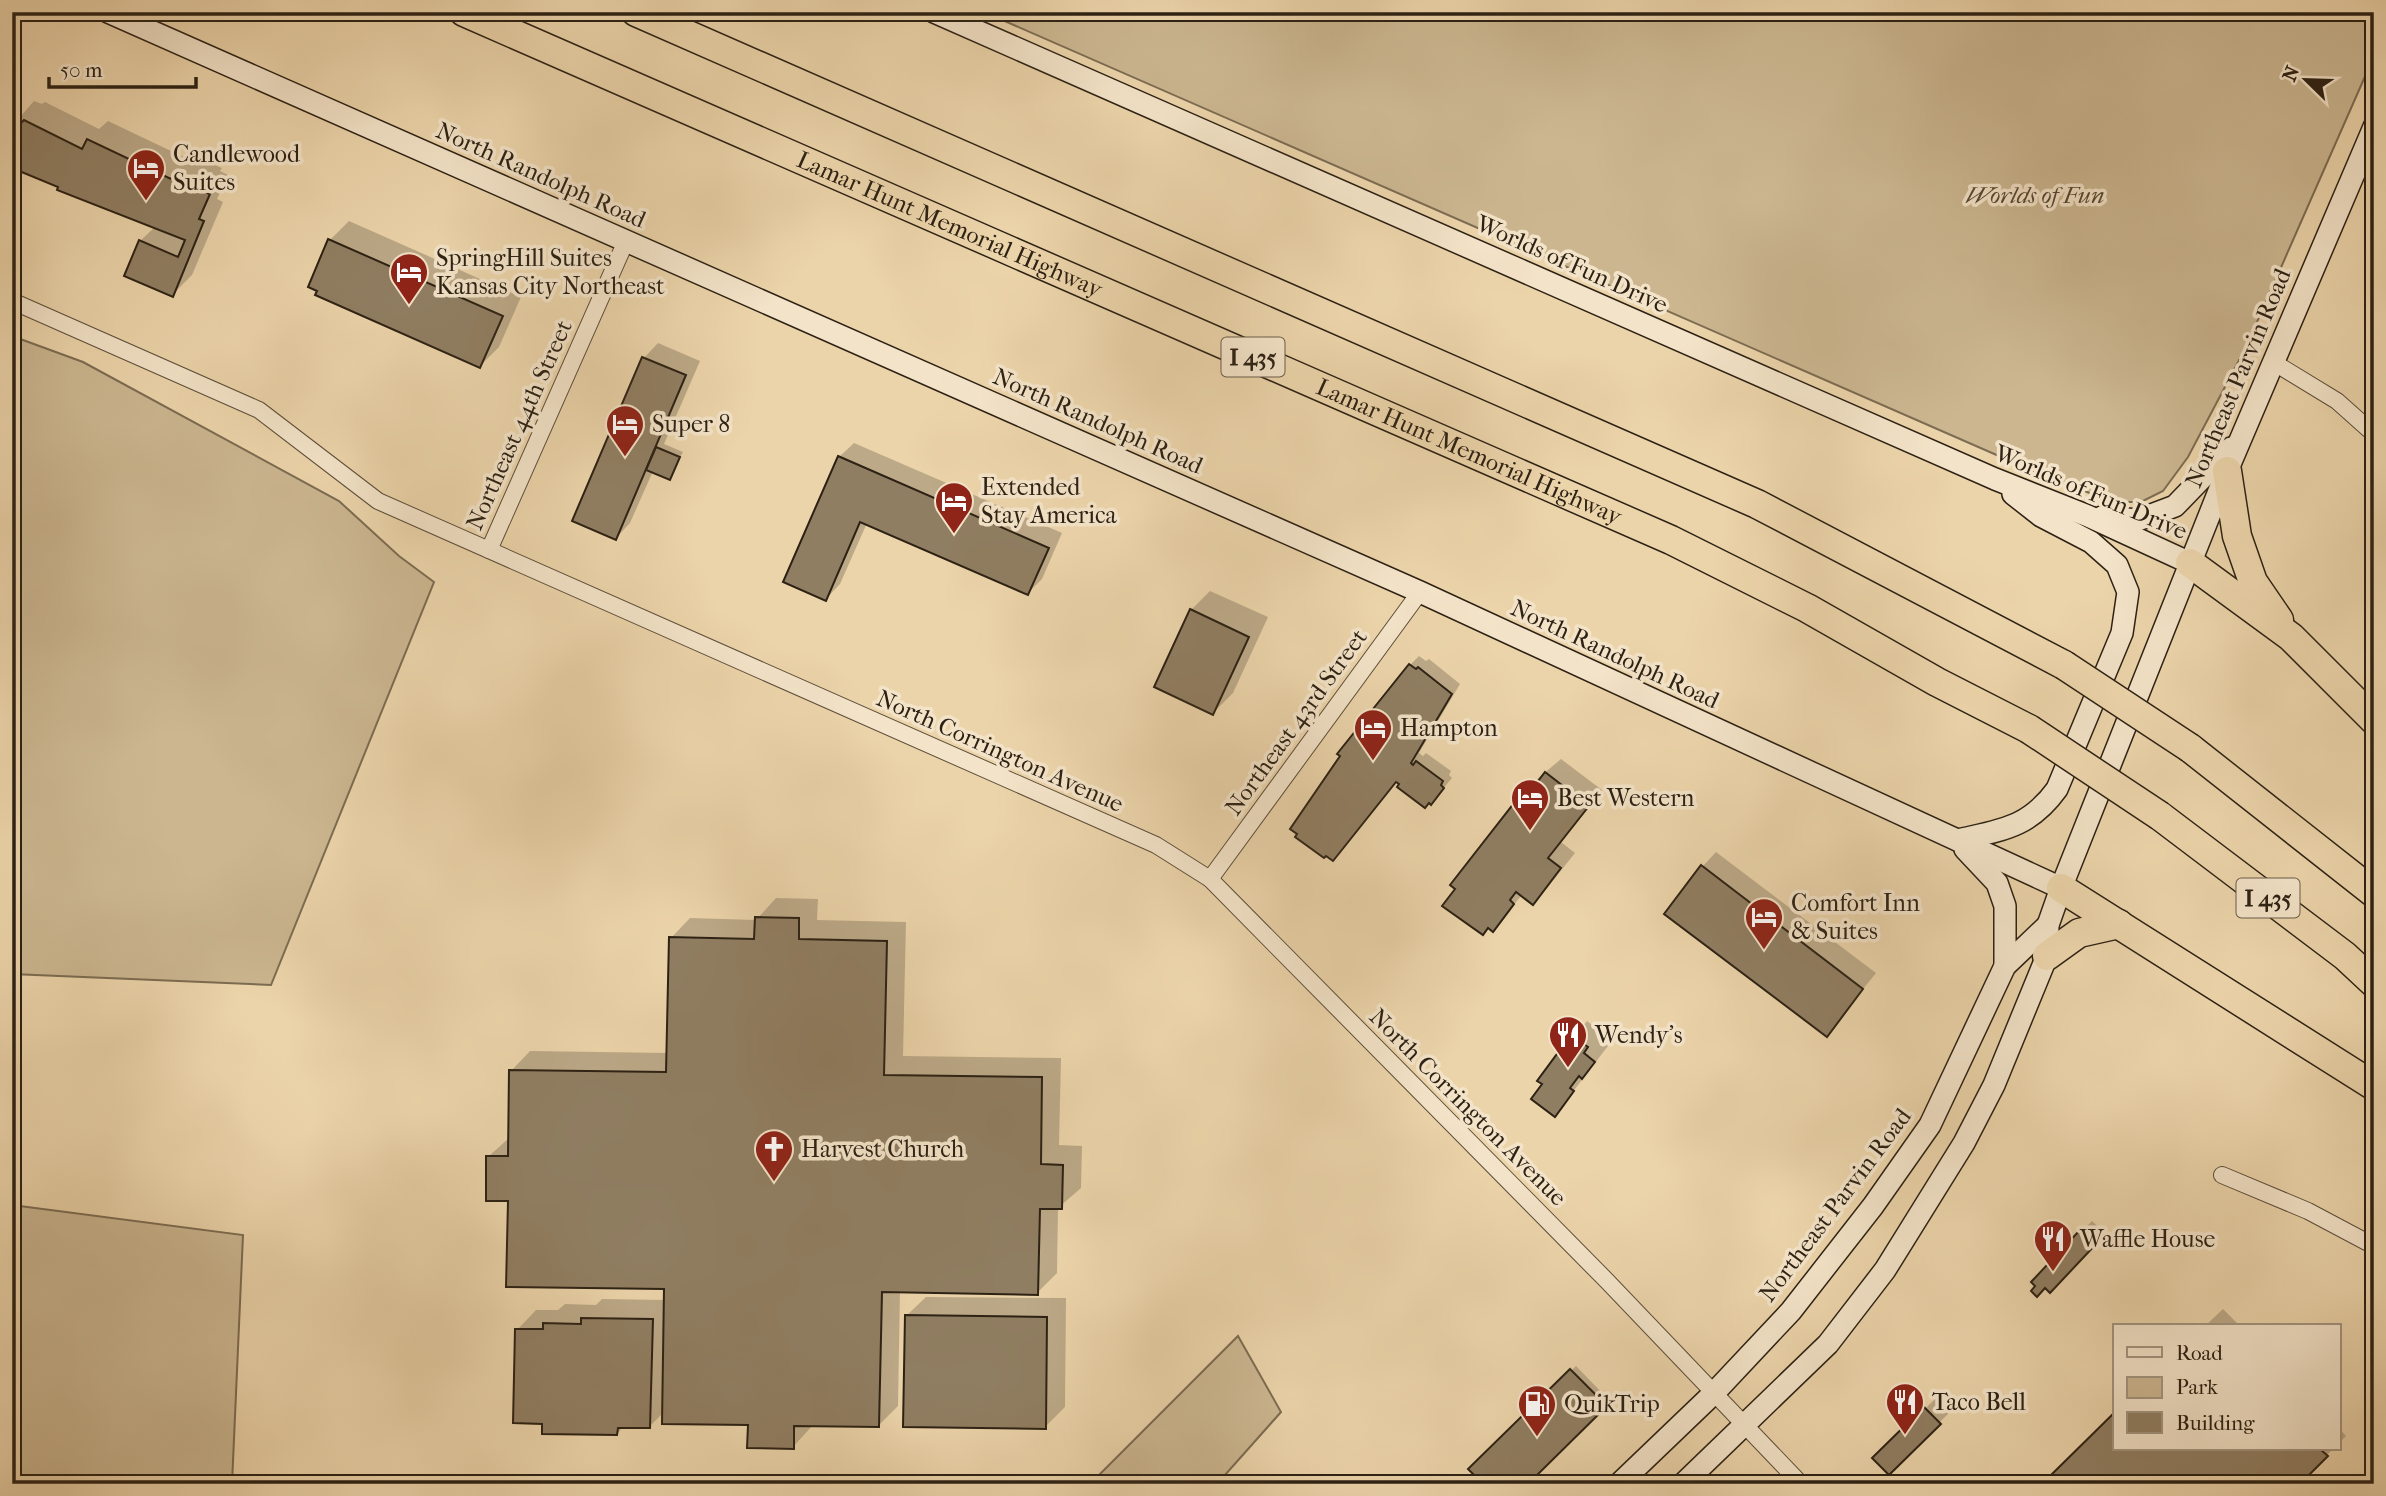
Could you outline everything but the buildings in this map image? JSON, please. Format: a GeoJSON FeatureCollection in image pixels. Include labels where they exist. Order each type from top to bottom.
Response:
{"type":"FeatureCollection","features":[{"type":"Feature","properties":{"kind":"highway","name":"Lamar Hunt Memorial Highway"},"geometry":{"type":"LineString","coordinates":[[464,12],[1671,540],[1807,608],[1937,682],[2029,729],[2160,816],[2345,956],[2374,983]]}},
{"type":"Feature","properties":{"kind":"highway","name":"I 435"},"geometry":{"type":"LineString","coordinates":[[636,12],[1757,504],[2064,665],[2190,748],[2374,892]]}},
{"type":"Feature","properties":{"kind":"highway"},"geometry":{"type":"LineString","coordinates":[[2227,471],[2237,536],[2253,582],[2291,637]]}},
{"type":"Feature","properties":{"kind":"highway"},"geometry":{"type":"LineString","coordinates":[[2190,563],[2291,637],[2374,719]]}},
{"type":"Feature","properties":{"kind":"highway"},"geometry":{"type":"LineString","coordinates":[[2061,888],[2374,1086]]}},
{"type":"Feature","properties":{"kind":"highway"},"geometry":{"type":"LineString","coordinates":[[2047,956],[2079,933],[2119,923]]}},
{"type":"Feature","properties":{"kind":"main road","name":"North Randolph Road"},"geometry":{"type":"LineString","coordinates":[[108,12],[1420,592],[2061,888]]}},
{"type":"Feature","properties":{"kind":"main road","name":"Worlds of Fun Drive"},"geometry":{"type":"LineString","coordinates":[[933,12],[2190,563]]}},
{"type":"Feature","properties":{"kind":"main road","name":"Northeast Parvin Road"},"geometry":{"type":"LineString","coordinates":[[1684,1484],[1828,1344],[1885,1270],[1964,1143],[1994,1085],[2047,956],[2048,925],[2061,888],[2240,439],[2374,127]]}},
{"type":"Feature","properties":{"kind":"main road"},"geometry":{"type":"LineString","coordinates":[[2088,516],[2138,520],[2175,506],[2240,439]]}},
{"type":"Feature","properties":{"kind":"main road"},"geometry":{"type":"LineString","coordinates":[[1995,479],[2041,516],[2091,542],[2118,565],[2128,592],[2122,633],[2057,789],[2045,806],[2018,826],[1958,840],[1997,883],[2005,906],[2005,966]]}},
{"type":"Feature","properties":{"kind":"main road","name":"Northeast Parvin Road"},"geometry":{"type":"LineString","coordinates":[[1619,1484],[1714,1393],[1791,1311],[1873,1206],[1930,1125],[2005,966],[2048,925]]}},
{"type":"Feature","properties":{"kind":"street","name":"Northeast 44th Street"},"geometry":{"type":"LineString","coordinates":[[489,550],[626,241]]}},
{"type":"Feature","properties":{"kind":"street","name":"North Corrington Avenue"},"geometry":{"type":"LineString","coordinates":[[12,300],[259,410],[378,500],[1156,845],[1210,879],[1607,1281],[1801,1484]]}},
{"type":"Feature","properties":{"kind":"street"},"geometry":{"type":"LineString","coordinates":[[2273,362],[2337,401],[2374,434]]}},
{"type":"Feature","properties":{"kind":"street","name":"Northeast 43rd Street"},"geometry":{"type":"LineString","coordinates":[[1210,879],[1420,592]]}},
{"type":"Feature","properties":{"kind":"street"},"geometry":{"type":"LineString","coordinates":[[2222,1175],[2308,1211],[2374,1245]]}},
{"type":"Feature","properties":{"kind":"green space","name":"Worlds of Fun"},"geometry":{"type":"Polygon","coordinates":[[[984,12],[2374,12],[2374,56],[2246,347],[2188,457],[2163,491],[2141,502],[2125,502],[2092,494],[2024,467],[984,12]]]}},
{"type":"Feature","properties":{"kind":"green space"},"geometry":{"type":"Polygon","coordinates":[[[12,336],[83,362],[339,501],[399,556],[434,582],[271,985],[12,974],[12,336]]]}},
{"type":"Feature","properties":{"kind":"green space"},"geometry":{"type":"Polygon","coordinates":[[[12,1205],[243,1235],[232,1484],[12,1484],[12,1205]]]}},
{"type":"Feature","properties":{"kind":"green space"},"geometry":{"type":"Polygon","coordinates":[[[1238,1336],[1281,1412],[1217,1484],[1090,1484],[1238,1336]]]}},
{"type":"Feature","properties":{"kind":"place","name":"Candlewood Suites"},"geometry":{"type":"Point","coordinates":[146,202]}},
{"type":"Feature","properties":{"kind":"place","name":"SpringHill Suites Kansas City Northeast"},"geometry":{"type":"Point","coordinates":[409,306]}},
{"type":"Feature","properties":{"kind":"place","name":"Super 8"},"geometry":{"type":"Point","coordinates":[625,458]}},
{"type":"Feature","properties":{"kind":"place","name":"Extended Stay America"},"geometry":{"type":"Point","coordinates":[954,535]}},
{"type":"Feature","properties":{"kind":"place","name":"Hampton"},"geometry":{"type":"Point","coordinates":[1373,762]}},
{"type":"Feature","properties":{"kind":"place","name":"Best Western"},"geometry":{"type":"Point","coordinates":[1530,832]}},
{"type":"Feature","properties":{"kind":"place","name":"Comfort Inn & Suites"},"geometry":{"type":"Point","coordinates":[1764,951]}},
{"type":"Feature","properties":{"kind":"place","name":"Wendy's"},"geometry":{"type":"Point","coordinates":[1568,1069]}},
{"type":"Feature","properties":{"kind":"place","name":"Harvest Church"},"geometry":{"type":"Point","coordinates":[774,1183]}},
{"type":"Feature","properties":{"kind":"place","name":"Waffle House"},"geometry":{"type":"Point","coordinates":[2053,1273]}},
{"type":"Feature","properties":{"kind":"place","name":"Taco Bell"},"geometry":{"type":"Point","coordinates":[1905,1436]}},
{"type":"Feature","properties":{"kind":"place","name":"QuikTrip"},"geometry":{"type":"Point","coordinates":[1537,1438]}}]}
